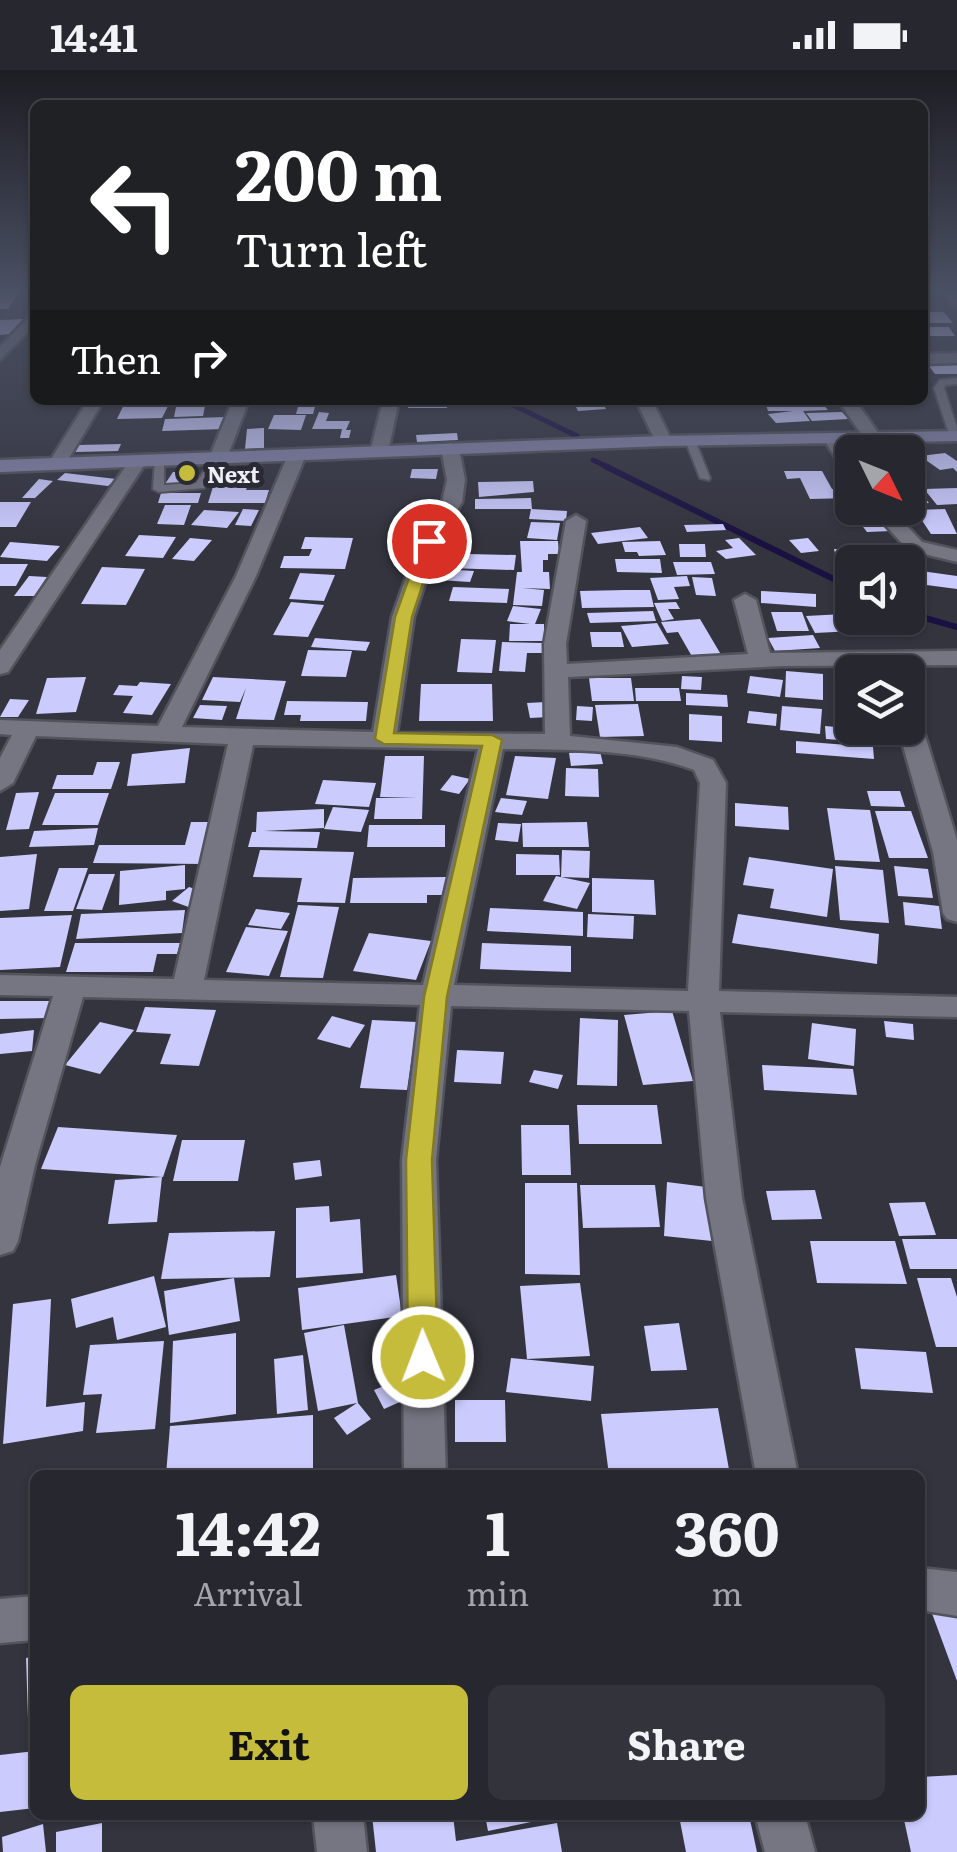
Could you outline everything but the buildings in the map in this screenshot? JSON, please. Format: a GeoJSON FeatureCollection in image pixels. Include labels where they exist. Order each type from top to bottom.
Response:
{"type":"FeatureCollection","features":[{"type":"Feature","properties":{"kind":"main road"},"geometry":{"type":"LineString","coordinates":[[889,435],[955,427]]}},
{"type":"Feature","properties":{"kind":"main road"},"geometry":{"type":"LineString","coordinates":[[0,466],[835,438]]}},
{"type":"Feature","properties":{"kind":"street"},"geometry":{"type":"LineString","coordinates":[[57,464],[93,405]]}},
{"type":"Feature","properties":{"kind":"street"},"geometry":{"type":"LineString","coordinates":[[218,458],[239,405]]}},
{"type":"Feature","properties":{"kind":"street"},"geometry":{"type":"LineString","coordinates":[[379,452],[390,405]]}},
{"type":"Feature","properties":{"kind":"street"},"geometry":{"type":"LineString","coordinates":[[646,405],[663,441]]}},
{"type":"Feature","properties":{"kind":"street"},"geometry":{"type":"LineString","coordinates":[[850,405],[871,435]]}},
{"type":"Feature","properties":{"kind":"street"},"geometry":{"type":"LineString","coordinates":[[832,438],[835,442]]}},
{"type":"Feature","properties":{"kind":"street"},"geometry":{"type":"LineString","coordinates":[[384,739],[403,617],[429,541],[452,502],[456,480],[450,448]]}},
{"type":"Feature","properties":{"kind":"street"},"geometry":{"type":"LineString","coordinates":[[166,734],[246,576],[297,456]]}},
{"type":"Feature","properties":{"kind":"street"},"geometry":{"type":"LineString","coordinates":[[0,666],[149,461]]}},
{"type":"Feature","properties":{"kind":"street"},"geometry":{"type":"LineString","coordinates":[[558,742],[556,644],[576,521]]}},
{"type":"Feature","properties":{"kind":"street"},"geometry":{"type":"LineString","coordinates":[[895,525],[914,546],[957,556]]}},
{"type":"Feature","properties":{"kind":"street"},"geometry":{"type":"LineString","coordinates":[[745,600],[761,660]]}},
{"type":"Feature","properties":{"kind":"street"},"geometry":{"type":"LineString","coordinates":[[925,661],[957,658]]}},
{"type":"Feature","properties":{"kind":"street"},"geometry":{"type":"LineString","coordinates":[[558,671],[761,660],[835,663]]}},
{"type":"Feature","properties":{"kind":"street"},"geometry":{"type":"LineString","coordinates":[[0,783],[14,727],[242,737],[558,742],[678,755],[704,765],[712,784],[703,1000],[724,1198],[777,1470]]}},
{"type":"Feature","properties":{"kind":"street"},"geometry":{"type":"LineString","coordinates":[[186,992],[242,737]]}},
{"type":"Feature","properties":{"kind":"street"},"geometry":{"type":"LineString","coordinates":[[425,1470],[419,1160],[436,997],[492,740]]}},
{"type":"Feature","properties":{"kind":"street"},"geometry":{"type":"LineString","coordinates":[[916,745],[947,852],[957,912]]}},
{"type":"Feature","properties":{"kind":"street"},"geometry":{"type":"LineString","coordinates":[[0,984],[186,992],[957,1007]]}},
{"type":"Feature","properties":{"kind":"street"},"geometry":{"type":"LineString","coordinates":[[0,1241],[18,1166],[72,987]]}},
{"type":"Feature","properties":{"kind":"street"},"geometry":{"type":"LineString","coordinates":[[925,1590],[957,1594]]}},
{"type":"Feature","properties":{"kind":"street"},"geometry":{"type":"LineString","coordinates":[[0,1621],[30,1618]]}},
{"type":"Feature","properties":{"kind":"street"},"geometry":{"type":"LineString","coordinates":[[339,1820],[342,1852]]}},
{"type":"Feature","properties":{"kind":"street"},"geometry":{"type":"LineString","coordinates":[[781,1820],[790,1852]]}},
{"type":"Feature","properties":{"kind":"lane"},"geometry":{"type":"LineString","coordinates":[[955,427],[940,384],[957,380]]}},
{"type":"Feature","properties":{"kind":"lane"},"geometry":{"type":"LineString","coordinates":[[690,440],[705,478]]}},
{"type":"Feature","properties":{"kind":"lane"},"geometry":{"type":"LineString","coordinates":[[149,461],[160,488],[181,489],[200,486],[218,458]]}},
{"type":"Feature","properties":{"kind":"waterway"},"geometry":{"type":"LineString","coordinates":[[513,405],[577,436]]}},
{"type":"Feature","properties":{"kind":"waterway"},"geometry":{"type":"LineString","coordinates":[[593,460],[610,468]]}},
{"type":"Feature","properties":{"kind":"waterway"},"geometry":{"type":"LineString","coordinates":[[605,466],[835,580]]}},
{"type":"Feature","properties":{"kind":"waterway"},"geometry":{"type":"LineString","coordinates":[[925,618],[957,627]]}},
{"type":"Feature","properties":{"kind":"place","name":"Next"},"geometry":{"type":"Point","coordinates":[187,473]}},
{"type":"Feature","properties":{"kind":"route"},"geometry":{"type":"LineString","coordinates":[[423,1357],[419,1160],[436,997],[492,740],[384,739],[403,617],[429,541]]}}]}
